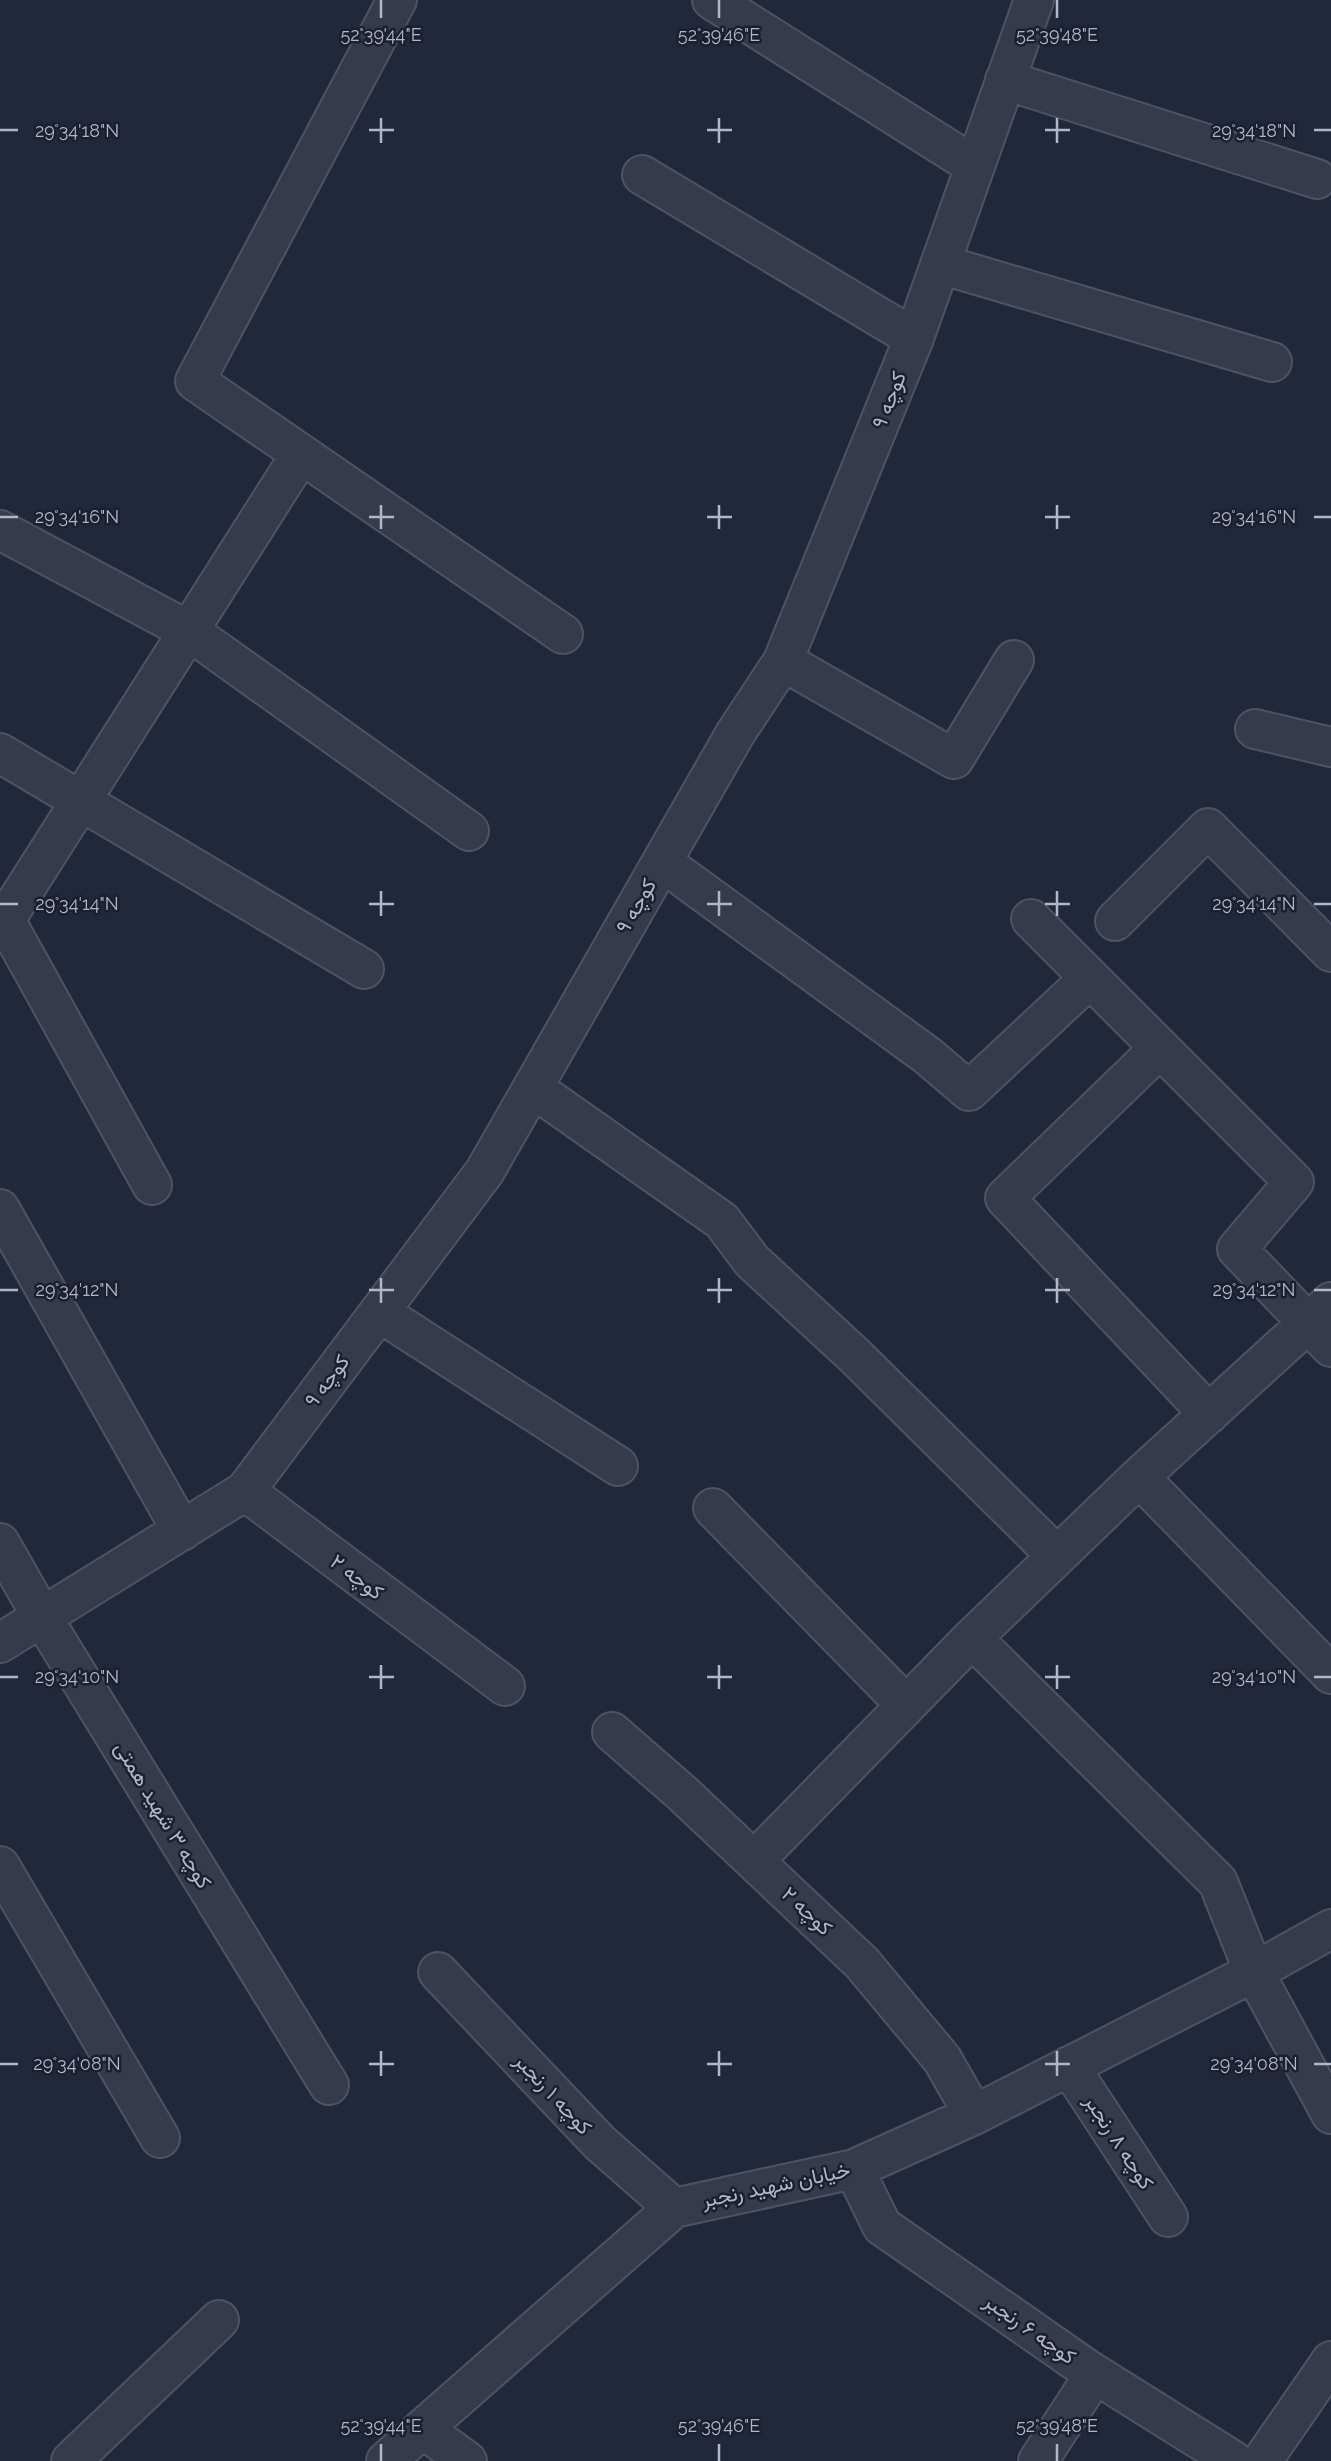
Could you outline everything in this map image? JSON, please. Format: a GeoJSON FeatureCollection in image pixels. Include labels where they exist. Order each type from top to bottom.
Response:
{"type":"FeatureCollection","features":[{"type":"Feature","properties":{"kind":"street"},"geometry":{"type":"LineString","coordinates":[[397,0],[195,382],[563,634]]}},
{"type":"Feature","properties":{"kind":"street"},"geometry":{"type":"LineString","coordinates":[[712,0],[975,166]]}},
{"type":"Feature","properties":{"kind":"street","name":"کوچه ۹"},"geometry":{"type":"LineString","coordinates":[[0,1643],[245,1492],[485,1171],[735,734],[783,660],[914,338],[1034,0]]}},
{"type":"Feature","properties":{"kind":"street"},"geometry":{"type":"LineString","coordinates":[[1005,80],[1317,179]]}},
{"type":"Feature","properties":{"kind":"street"},"geometry":{"type":"LineString","coordinates":[[642,176],[914,338]]}},
{"type":"Feature","properties":{"kind":"street"},"geometry":{"type":"LineString","coordinates":[[940,264],[1272,362]]}},
{"type":"Feature","properties":{"kind":"street"},"geometry":{"type":"LineString","coordinates":[[152,1185],[3,924],[301,454]]}},
{"type":"Feature","properties":{"kind":"street"},"geometry":{"type":"LineString","coordinates":[[0,530],[189,631],[469,831]]}},
{"type":"Feature","properties":{"kind":"street"},"geometry":{"type":"LineString","coordinates":[[783,660],[954,759],[1014,660]]}},
{"type":"Feature","properties":{"kind":"street"},"geometry":{"type":"LineString","coordinates":[[1255,729],[1331,747]]}},
{"type":"Feature","properties":{"kind":"street"},"geometry":{"type":"LineString","coordinates":[[0,753],[364,969]]}},
{"type":"Feature","properties":{"kind":"street"},"geometry":{"type":"LineString","coordinates":[[1115,921],[1208,828],[1331,952]]}},
{"type":"Feature","properties":{"kind":"street"},"geometry":{"type":"LineString","coordinates":[[662,862],[928,1056],[969,1091],[1090,978]]}},
{"type":"Feature","properties":{"kind":"street"},"geometry":{"type":"LineString","coordinates":[[754,1861],[972,1638],[1139,1477],[1209,1413],[1323,1325],[1237,1249],[1294,1182],[1031,919]]}},
{"type":"Feature","properties":{"kind":"street"},"geometry":{"type":"LineString","coordinates":[[1160,1048],[1005,1198],[1209,1413]]}},
{"type":"Feature","properties":{"kind":"street"},"geometry":{"type":"LineString","coordinates":[[533,1088],[722,1222],[752,1261],[855,1356],[1057,1556]]}},
{"type":"Feature","properties":{"kind":"street"},"geometry":{"type":"LineString","coordinates":[[0,1209],[182,1531]]}},
{"type":"Feature","properties":{"kind":"street"},"geometry":{"type":"LineString","coordinates":[[379,1312],[618,1466]]}},
{"type":"Feature","properties":{"kind":"street"},"geometry":{"type":"LineString","coordinates":[[1139,1477],[1331,1674]]}},
{"type":"Feature","properties":{"kind":"street","name":"کوچه ۲"},"geometry":{"type":"LineString","coordinates":[[245,1492],[505,1686]]}},
{"type":"Feature","properties":{"kind":"street"},"geometry":{"type":"LineString","coordinates":[[713,1508],[906,1705]]}},
{"type":"Feature","properties":{"kind":"street","name":"کوچه ۳ شهید همتی"},"geometry":{"type":"LineString","coordinates":[[0,1543],[42,1617],[329,2085]]}},
{"type":"Feature","properties":{"kind":"street"},"geometry":{"type":"LineString","coordinates":[[972,1638],[1218,1882],[1254,1972],[1331,2114]]}},
{"type":"Feature","properties":{"kind":"street","name":"کوچه ۲"},"geometry":{"type":"LineString","coordinates":[[612,1732],[682,1793],[862,1963],[942,2059],[974,2115]]}},
{"type":"Feature","properties":{"kind":"street"},"geometry":{"type":"LineString","coordinates":[[0,1866],[160,2138]]}},
{"type":"Feature","properties":{"kind":"street","name":"خیابان شهید رنجبر"},"geometry":{"type":"LineString","coordinates":[[386,2461],[674,2208],[855,2169],[974,2115],[1254,1972],[1331,1929]]}},
{"type":"Feature","properties":{"kind":"street","name":"کوچه ۱ رنجبر"},"geometry":{"type":"LineString","coordinates":[[438,1972],[600,2143],[674,2208]]}},
{"type":"Feature","properties":{"kind":"street","name":"کوچه ۸ رنجبر"},"geometry":{"type":"LineString","coordinates":[[1069,2066],[1168,2217]]}},
{"type":"Feature","properties":{"kind":"street","name":"کوچه ۶ رنجبر"},"geometry":{"type":"LineString","coordinates":[[855,2169],[882,2226],[1095,2374],[1234,2461]]}},
{"type":"Feature","properties":{"kind":"street"},"geometry":{"type":"LineString","coordinates":[[71,2461],[219,2320]]}},
{"type":"Feature","properties":{"kind":"street"},"geometry":{"type":"LineString","coordinates":[[1262,2461],[1331,2361]]}},
{"type":"Feature","properties":{"kind":"street"},"geometry":{"type":"LineString","coordinates":[[1038,2461],[1095,2374]]}},
{"type":"Feature","properties":{"kind":"street"},"geometry":{"type":"LineString","coordinates":[[422,2429],[467,2461]]}}]}
